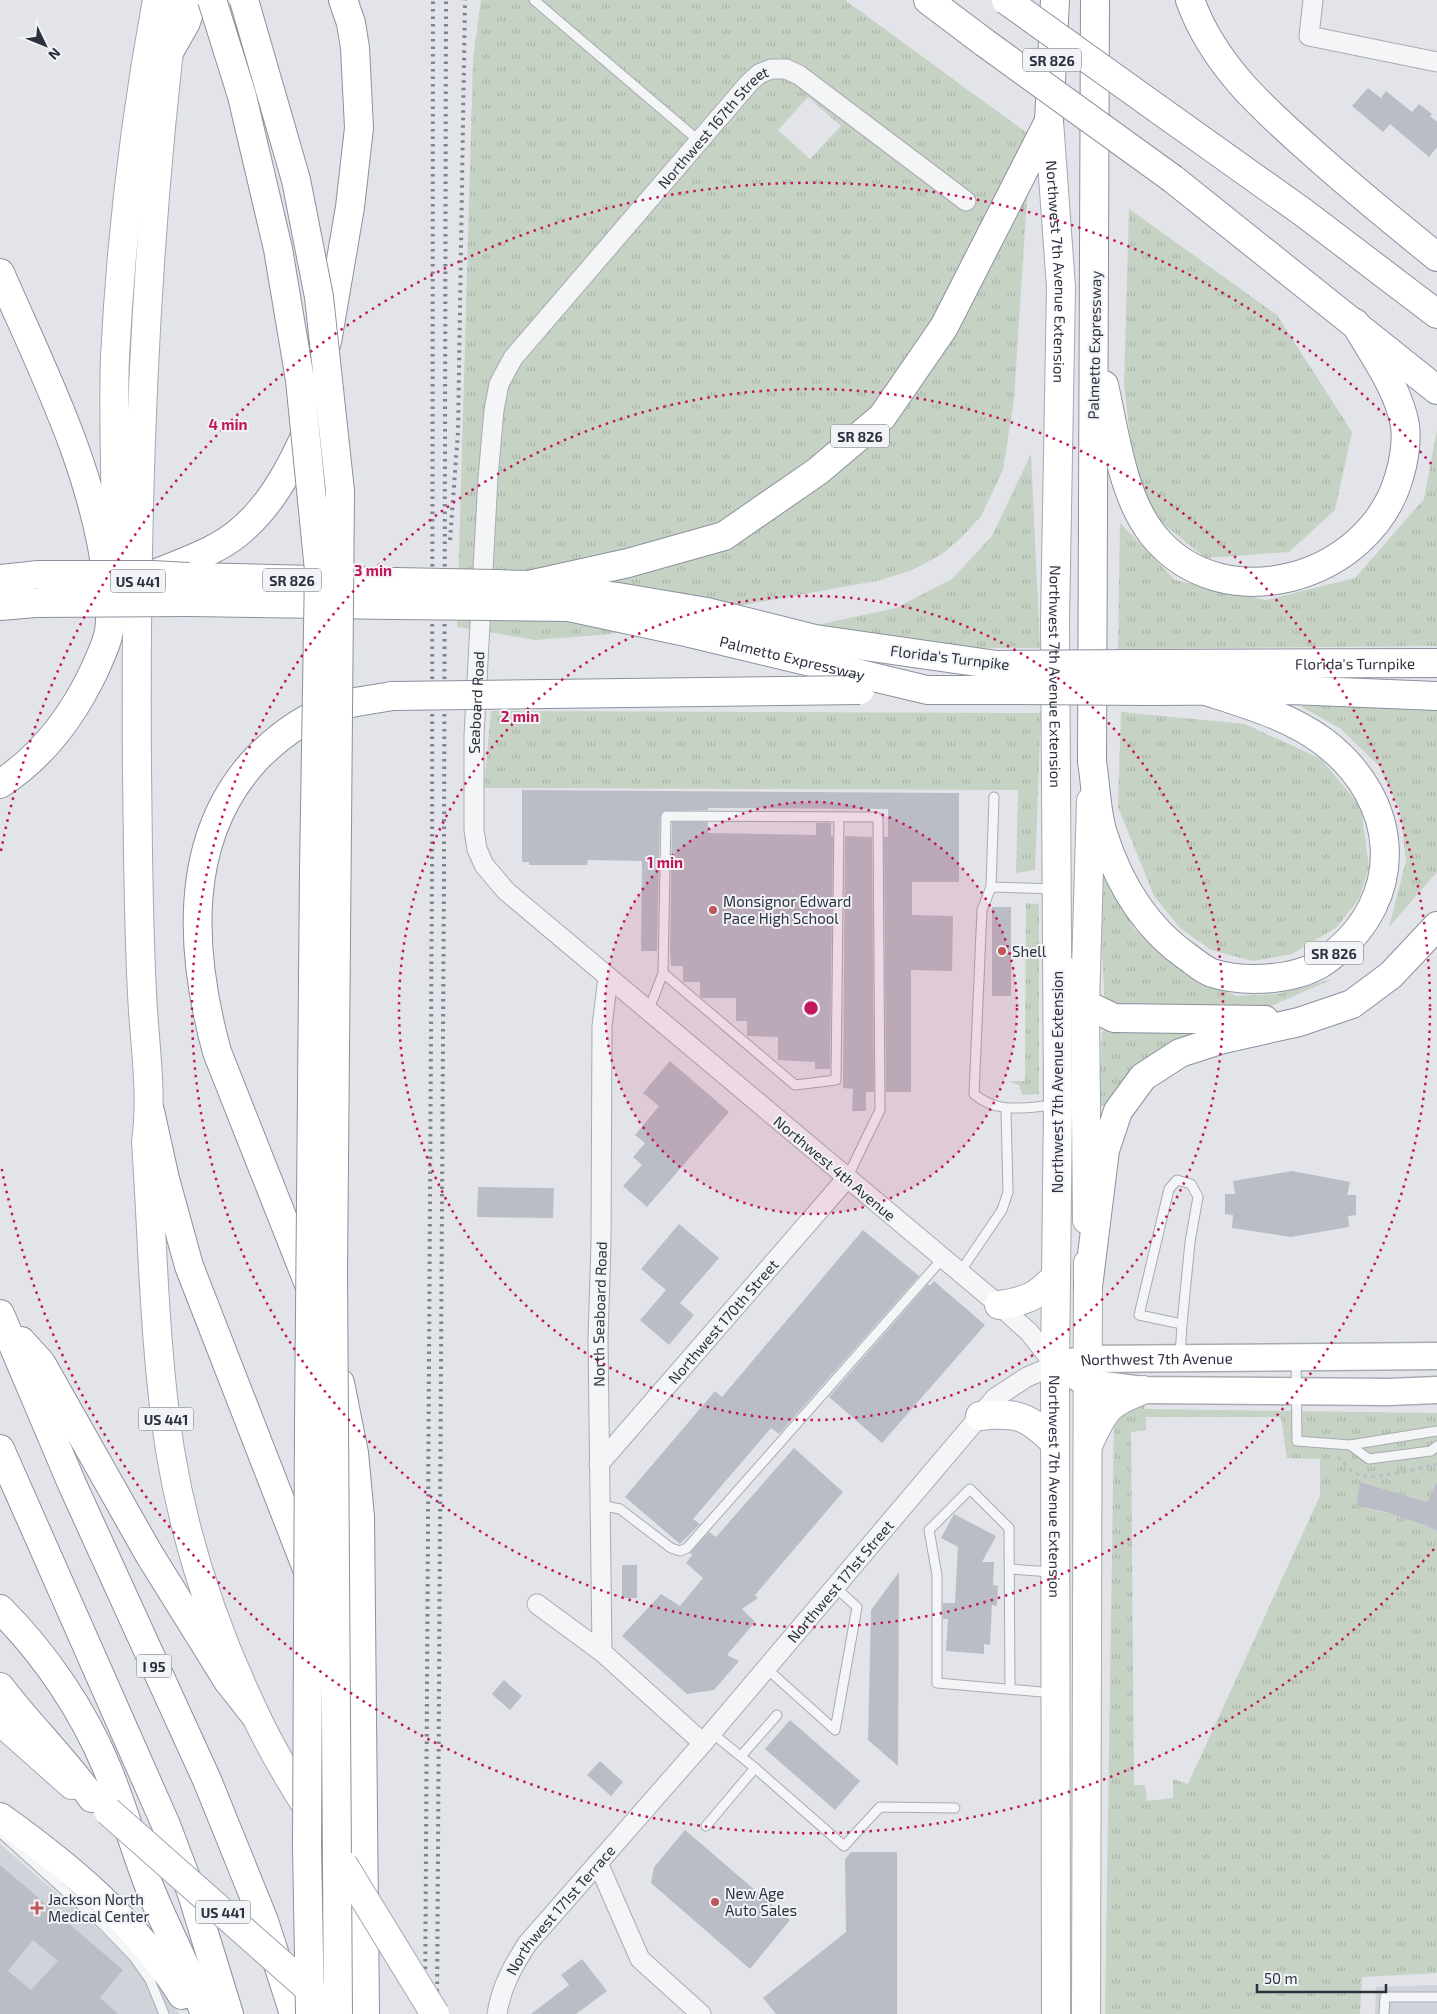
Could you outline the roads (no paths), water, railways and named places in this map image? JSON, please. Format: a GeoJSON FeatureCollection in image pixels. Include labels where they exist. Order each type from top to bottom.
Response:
{"type":"FeatureCollection","features":[{"type":"Feature","properties":{"kind":"main road"},"geometry":{"type":"LineString","coordinates":[[0,784],[39,753],[73,712],[103,651],[109,631],[116,544],[115,368],[119,302],[131,172],[157,0]]}},
{"type":"Feature","properties":{"kind":"main road","name":"US 441"},"geometry":{"type":"LineString","coordinates":[[175,0],[149,265],[140,460],[137,701],[139,905],[142,995],[150,1112],[146,1142],[160,1356],[171,1452],[198,1570],[221,1635],[254,1714],[435,2014]]}},
{"type":"Feature","properties":{"kind":"main road"},"geometry":{"type":"LineString","coordinates":[[169,52],[186,22],[193,0]]}},
{"type":"Feature","properties":{"kind":"main road"},"geometry":{"type":"LineString","coordinates":[[212,0],[242,96],[278,249],[300,380],[319,570],[309,1434],[308,1847],[310,2014]]}},
{"type":"Feature","properties":{"kind":"main road"},"geometry":{"type":"LineString","coordinates":[[244,0],[296,180],[318,297],[340,491],[333,1272],[337,2014]]}},
{"type":"Feature","properties":{"kind":"main road"},"geometry":{"type":"LineString","coordinates":[[188,579],[216,548],[235,535],[258,513],[294,463],[322,394],[328,332],[350,207],[359,128],[355,48],[351,23],[343,0]]}},
{"type":"Feature","properties":{"kind":"main road"},"geometry":{"type":"LineString","coordinates":[[928,0],[1173,179],[1437,390]]}},
{"type":"Feature","properties":{"kind":"main road"},"geometry":{"type":"LineString","coordinates":[[1006,0],[1304,214],[1437,314]]}},
{"type":"Feature","properties":{"kind":"main road","name":"SR 826"},"geometry":{"type":"LineString","coordinates":[[0,579],[39,575],[152,575],[394,594],[495,595],[529,585],[628,563],[724,536],[818,471],[882,416],[944,328],[1049,121],[1055,0]]}},
{"type":"Feature","properties":{"kind":"main road","name":"Palmetto Expressway"},"geometry":{"type":"LineString","coordinates":[[1092,762],[1096,0]]}},
{"type":"Feature","properties":{"kind":"main road"},"geometry":{"type":"LineString","coordinates":[[1190,0],[1211,45],[1231,73],[1261,108],[1334,172],[1437,257]]}},
{"type":"Feature","properties":{"kind":"main road","name":"Northwest 7th Avenue Extension"},"geometry":{"type":"LineString","coordinates":[[1049,121],[1061,286],[1055,621],[1058,963],[1055,1365],[1056,2014]]}},
{"type":"Feature","properties":{"kind":"main road"},"geometry":{"type":"LineString","coordinates":[[0,273],[54,397],[84,477],[99,525],[111,610]]}},
{"type":"Feature","properties":{"kind":"main road"},"geometry":{"type":"LineString","coordinates":[[1094,339],[1132,502],[1154,536],[1181,560],[1215,578],[1252,583],[1298,576],[1338,558],[1375,527],[1394,494],[1404,462],[1405,426],[1393,388],[1355,323]]}},
{"type":"Feature","properties":{"kind":"main road","name":"SR 826"},"geometry":{"type":"LineString","coordinates":[[0,606],[35,603],[188,579]]}},
{"type":"Feature","properties":{"kind":"main road","name":"Florida's Turnpike"},"geometry":{"type":"LineString","coordinates":[[529,585],[618,597],[706,612],[815,639],[999,677],[1146,664],[1437,663]]}},
{"type":"Feature","properties":{"kind":"main road","name":"Palmetto Expressway"},"geometry":{"type":"LineString","coordinates":[[495,595],[680,631],[927,690],[999,677],[1150,690],[1200,689]]}},
{"type":"Feature","properties":{"kind":"main road","name":"SR 826"},"geometry":{"type":"LineString","coordinates":[[1092,762],[1103,833],[1120,876],[1141,914],[1174,947],[1210,972],[1251,980],[1292,976],[1329,958],[1356,932],[1377,901],[1385,863],[1383,827],[1370,794],[1351,767],[1323,742],[1288,721],[1200,689]]}},
{"type":"Feature","properties":{"kind":"main road","name":"Florida's Turnpike"},"geometry":{"type":"LineString","coordinates":[[1200,689],[1437,696]]}},
{"type":"Feature","properties":{"kind":"main road"},"geometry":{"type":"LineString","coordinates":[[365,2014],[360,1517],[346,1409],[337,1370],[315,1302],[217,1052],[201,984],[197,950],[198,911],[209,836],[234,786],[247,769],[282,735],[301,722],[332,708],[392,696],[927,690]]}},
{"type":"Feature","properties":{"kind":"main road","name":"Northwest 7th Avenue Extension"},"geometry":{"type":"LineString","coordinates":[[1086,2014],[1088,1288],[1085,1004],[1092,762]]}},
{"type":"Feature","properties":{"kind":"main road"},"geometry":{"type":"LineString","coordinates":[[1088,1288],[1105,1150],[1118,1111],[1144,1076],[1180,1053],[1224,1039],[1299,1022],[1352,1004],[1391,975],[1437,926]]}},
{"type":"Feature","properties":{"kind":"main road"},"geometry":{"type":"LineString","coordinates":[[1058,963],[1085,1004],[1114,1018],[1231,1019],[1299,1022]]}},
{"type":"Feature","properties":{"kind":"main road"},"geometry":{"type":"LineString","coordinates":[[150,1112],[169,1195],[190,1266],[316,1592],[362,1779]]}},
{"type":"Feature","properties":{"kind":"main road"},"geometry":{"type":"LineString","coordinates":[[999,1305],[1032,1298],[1043,1290],[1056,1276]]}},
{"type":"Feature","properties":{"kind":"main road"},"geometry":{"type":"LineString","coordinates":[[2,1318],[41,1363],[145,1546],[228,1681],[254,1714]]}},
{"type":"Feature","properties":{"kind":"main road","name":"I 95"},"geometry":{"type":"LineString","coordinates":[[2,1318],[80,1501],[218,1807],[264,1921],[294,2014]]}},
{"type":"Feature","properties":{"kind":"main road"},"geometry":{"type":"LineString","coordinates":[[1087,1447],[1102,1414],[1110,1405],[1143,1390]]}},
{"type":"Feature","properties":{"kind":"main road"},"geometry":{"type":"LineString","coordinates":[[980,1416],[1004,1413],[1017,1415],[1040,1428],[1055,1443]]}},
{"type":"Feature","properties":{"kind":"main road"},"geometry":{"type":"LineString","coordinates":[[0,1449],[166,1825],[192,1894],[229,2014]]}},
{"type":"Feature","properties":{"kind":"main road"},"geometry":{"type":"LineString","coordinates":[[0,1609],[24,1635],[57,1678],[92,1736],[107,1769],[149,1886],[205,2014]]}},
{"type":"Feature","properties":{"kind":"main road"},"geometry":{"type":"LineString","coordinates":[[0,1686],[37,1733],[100,1804]]}},
{"type":"Feature","properties":{"kind":"main road","name":"US 441"},"geometry":{"type":"LineString","coordinates":[[0,1721],[69,1783],[100,1804],[337,2014]]}},
{"type":"Feature","properties":{"kind":"main road"},"geometry":{"type":"LineString","coordinates":[[0,1817],[98,1895],[122,1918],[160,1961],[192,2014]]}},
{"type":"Feature","properties":{"kind":"street"},"geometry":{"type":"LineString","coordinates":[[1313,0],[1309,36],[1437,62]]}},
{"type":"Feature","properties":{"kind":"street","name":"Northwest 167th Street"},"geometry":{"type":"LineString","coordinates":[[504,371],[698,140],[759,74],[771,69],[786,69],[812,84],[966,201]]}},
{"type":"Feature","properties":{"kind":"street","name":"Seaboard Road"},"geometry":{"type":"LineString","coordinates":[[504,371],[499,384],[494,410],[488,478],[474,735],[474,830],[477,848],[484,865],[506,891],[608,978]]}},
{"type":"Feature","properties":{"kind":"street","name":"Northwest 4th Avenue"},"geometry":{"type":"LineString","coordinates":[[608,978],[999,1305],[1029,1332],[1055,1365]]}},
{"type":"Feature","properties":{"kind":"street","name":"North Seaboard Road"},"geometry":{"type":"LineString","coordinates":[[602,1652],[598,1339],[601,1243],[602,1026],[608,978]]}},
{"type":"Feature","properties":{"kind":"street","name":"Northwest 170th Street"},"geometry":{"type":"LineString","coordinates":[[599,1464],[847,1178]]}},
{"type":"Feature","properties":{"kind":"street","name":"Northwest 7th Avenue"},"geometry":{"type":"LineString","coordinates":[[1087,1371],[1180,1360],[1437,1356]]}},
{"type":"Feature","properties":{"kind":"street","name":"Northwest 7th Avenue"},"geometry":{"type":"LineString","coordinates":[[1055,1365],[1087,1371],[1143,1390],[1297,1392],[1437,1390]]}},
{"type":"Feature","properties":{"kind":"street","name":"Northwest 171st Street"},"geometry":{"type":"LineString","coordinates":[[640,1815],[708,1738],[995,1398],[1027,1377],[1055,1365]]}},
{"type":"Feature","properties":{"kind":"street"},"geometry":{"type":"LineString","coordinates":[[537,1604],[602,1652],[708,1738]]}},
{"type":"Feature","properties":{"kind":"street","name":"Northwest 171st Terrace"},"geometry":{"type":"LineString","coordinates":[[497,2014],[499,2000],[510,1972],[527,1944],[640,1815]]}},
{"type":"Feature","properties":{"kind":"street"},"geometry":{"type":"LineString","coordinates":[[598,1863],[640,1959],[701,2014]]}},
{"type":"Feature","properties":{"kind":"lane"},"geometry":{"type":"LineString","coordinates":[[534,0],[698,140]]}},
{"type":"Feature","properties":{"kind":"lane"},"geometry":{"type":"LineString","coordinates":[[994,796],[991,887],[982,910],[974,1094],[986,1104],[1006,1109],[1058,1105]]}},
{"type":"Feature","properties":{"kind":"lane"},"geometry":{"type":"LineString","coordinates":[[648,1012],[663,973],[666,816],[876,817],[880,821],[880,1110],[847,1178]]}},
{"type":"Feature","properties":{"kind":"lane"},"geometry":{"type":"LineString","coordinates":[[663,973],[795,1085],[836,1080],[839,816]]}},
{"type":"Feature","properties":{"kind":"lane"},"geometry":{"type":"LineString","coordinates":[[991,887],[1057,889]]}},
{"type":"Feature","properties":{"kind":"lane"},"geometry":{"type":"LineString","coordinates":[[960,1272],[1002,1210],[1008,1192],[1006,1109]]}},
{"type":"Feature","properties":{"kind":"lane"},"geometry":{"type":"LineString","coordinates":[[1180,1360],[1190,1242],[1198,1197],[1191,1184],[1177,1180],[1169,1189],[1139,1315],[1182,1324]]}},
{"type":"Feature","properties":{"kind":"lane"},"geometry":{"type":"LineString","coordinates":[[600,1505],[620,1509],[670,1548],[680,1551],[687,1548],[943,1258]]}},
{"type":"Feature","properties":{"kind":"lane"},"geometry":{"type":"LineString","coordinates":[[1296,1359],[1297,1441],[1350,1445],[1434,1430]]}},
{"type":"Feature","properties":{"kind":"lane"},"geometry":{"type":"LineString","coordinates":[[1350,1445],[1369,1459],[1432,1451],[1437,1446]]}},
{"type":"Feature","properties":{"kind":"lane"},"geometry":{"type":"LineString","coordinates":[[1010,1689],[1009,1528],[970,1488],[929,1530],[937,1575],[937,1683],[1055,1693]]}},
{"type":"Feature","properties":{"kind":"lane"},"geometry":{"type":"LineString","coordinates":[[1010,1569],[1055,1572]]}},
{"type":"Feature","properties":{"kind":"lane"},"geometry":{"type":"LineString","coordinates":[[766,1668],[835,1730],[857,1607],[835,1587]]}},
{"type":"Feature","properties":{"kind":"lane"},"geometry":{"type":"LineString","coordinates":[[741,1756],[777,1715]]}},
{"type":"Feature","properties":{"kind":"lane"},"geometry":{"type":"LineString","coordinates":[[708,1738],[741,1756],[844,1846],[880,1807],[955,1808]]}},
{"type":"Feature","properties":{"kind":"lane"},"geometry":{"type":"LineString","coordinates":[[706,1826],[755,1768]]}},
{"type":"Feature","properties":{"kind":"lane"},"geometry":{"type":"LineString","coordinates":[[0,1831],[125,1947],[150,1980],[164,2014]]}},
{"type":"Feature","properties":{"kind":"lane"},"geometry":{"type":"LineString","coordinates":[[1384,2014],[1385,1997],[1437,1997]]}},
{"type":"Feature","properties":{"kind":"railway"},"geometry":{"type":"LineString","coordinates":[[425,2014],[432,874],[433,0]]}},
{"type":"Feature","properties":{"kind":"railway"},"geometry":{"type":"LineString","coordinates":[[437,2014],[444,875],[446,0]]}},
{"type":"Feature","properties":{"kind":"railway"},"geometry":{"type":"LineString","coordinates":[[450,540],[458,432],[465,0]]}},
{"type":"Feature","properties":{"kind":"place","name":"Monsignor Edward Pace High School"},"geometry":{"type":"Point","coordinates":[713,910]}},
{"type":"Feature","properties":{"kind":"place","name":"Shell"},"geometry":{"type":"Point","coordinates":[1002,951]}},
{"type":"Feature","properties":{"kind":"place","name":"New Age Auto Sales"},"geometry":{"type":"Point","coordinates":[715,1902]}},
{"type":"Feature","properties":{"kind":"place","name":"Jackson North Medical Center"},"geometry":{"type":"Point","coordinates":[37,1908]}}]}
